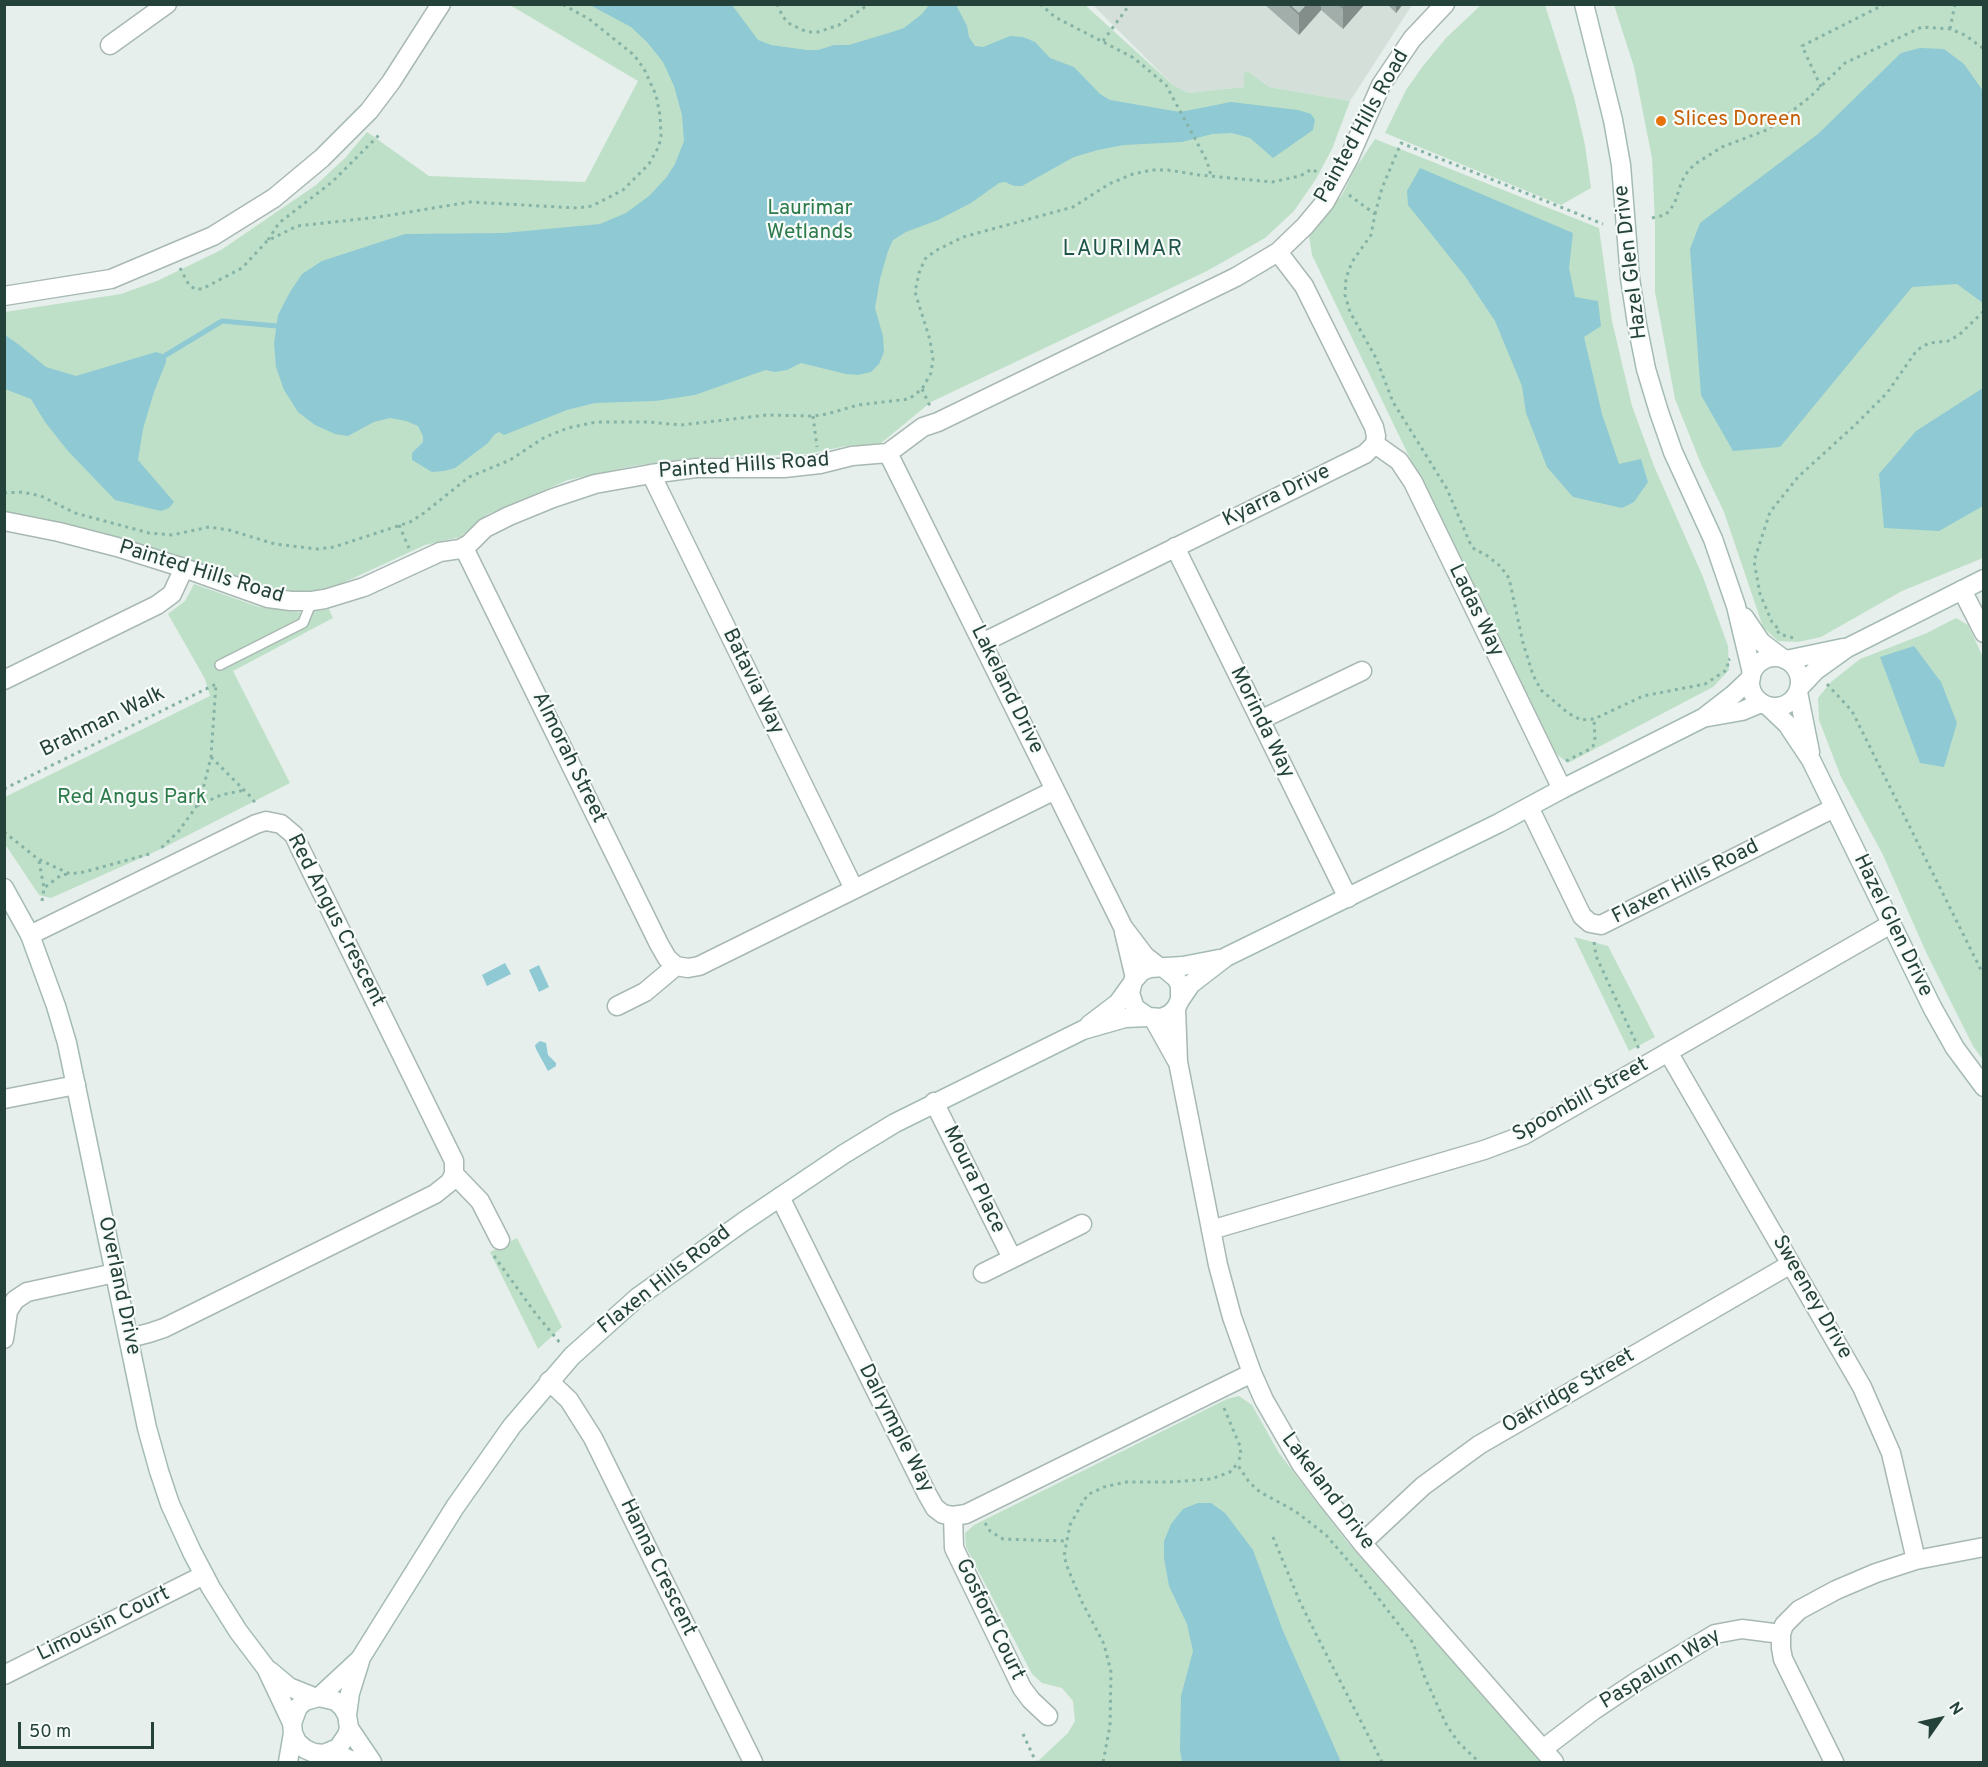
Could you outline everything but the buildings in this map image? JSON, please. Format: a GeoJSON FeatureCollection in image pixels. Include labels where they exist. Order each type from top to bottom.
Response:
{"type":"FeatureCollection","features":[{"type":"Feature","properties":{"kind":"street"},"geometry":{"type":"LineString","coordinates":[[110,45],[167,4]]}},
{"type":"Feature","properties":{"kind":"street"},"geometry":{"type":"LineString","coordinates":[[4,296],[111,279],[213,236],[243,219],[283,191],[322,158],[369,111],[391,82],[441,4]]}},
{"type":"Feature","properties":{"kind":"street","name":"Painted Hills Road"},"geometry":{"type":"LineString","coordinates":[[4,521],[71,535],[184,568],[268,598],[291,602],[312,601],[364,587],[440,552],[464,548],[494,524],[553,498],[595,484],[696,468],[784,468],[820,464],[852,456],[888,453],[923,427],[948,417],[1246,272],[1278,252],[1305,226],[1325,201],[1336,184],[1381,85],[1412,39],[1445,4]]}},
{"type":"Feature","properties":{"kind":"street","name":"Hazel Glen Drive"},"geometry":{"type":"LineString","coordinates":[[1570,4],[1594,48]]}},
{"type":"Feature","properties":{"kind":"street","name":"Hazel Glen Drive"},"geometry":{"type":"LineString","coordinates":[[1584,4],[1613,120],[1621,165],[1630,278],[1636,324],[1646,369],[1673,452],[1713,539],[1736,606],[1754,646],[1751,676]]}},
{"type":"Feature","properties":{"kind":"street"},"geometry":{"type":"LineString","coordinates":[[1278,252],[1295,272],[1309,296],[1374,427],[1375,444]]}},
{"type":"Feature","properties":{"kind":"street","name":"Kyarra Drive"},"geometry":{"type":"LineString","coordinates":[[982,643],[1365,454],[1375,444]]}},
{"type":"Feature","properties":{"kind":"street","name":"Ladas Way"},"geometry":{"type":"LineString","coordinates":[[1375,444],[1399,461],[1413,482],[1562,789]]}},
{"type":"Feature","properties":{"kind":"street","name":"Lakeland Drive"},"geometry":{"type":"LineString","coordinates":[[888,453],[1123,927],[1145,956],[1161,968]]}},
{"type":"Feature","properties":{"kind":"street","name":"Batavia Way"},"geometry":{"type":"LineString","coordinates":[[651,474],[855,889]]}},
{"type":"Feature","properties":{"kind":"street","name":"Morinda Way"},"geometry":{"type":"LineString","coordinates":[[1175,547],[1348,898]]}},
{"type":"Feature","properties":{"kind":"street","name":"Almorah Street"},"geometry":{"type":"LineString","coordinates":[[464,548],[659,944],[667,958],[676,966]]}},
{"type":"Feature","properties":{"kind":"street"},"geometry":{"type":"LineString","coordinates":[[4,680],[157,605],[172,594],[184,568]]}},
{"type":"Feature","properties":{"kind":"street"},"geometry":{"type":"LineString","coordinates":[[1703,718],[1765,705],[1776,707],[1790,703],[1815,671],[1855,644],[1983,579]]}},
{"type":"Feature","properties":{"kind":"street"},"geometry":{"type":"LineString","coordinates":[[1962,590],[1983,633]]}},
{"type":"Feature","properties":{"kind":"street"},"geometry":{"type":"LineString","coordinates":[[1226,957],[1183,966],[1150,968],[1142,971],[1133,981],[1131,1001],[1135,1008],[1150,1018],[1162,1018],[1170,1014],[1191,984],[1226,957],[1348,898],[1703,718],[1734,694],[1761,662],[1775,657],[1784,659],[1855,644]]}},
{"type":"Feature","properties":{"kind":"street","name":"Hazel Glen Drive"},"geometry":{"type":"LineString","coordinates":[[1754,646],[1784,659]]}},
{"type":"Feature","properties":{"kind":"street"},"geometry":{"type":"LineString","coordinates":[[1784,659],[1797,671],[1799,689]]}},
{"type":"Feature","properties":{"kind":"street"},"geometry":{"type":"LineString","coordinates":[[1260,720],[1362,671]]}},
{"type":"Feature","properties":{"kind":"street"},"geometry":{"type":"LineString","coordinates":[[1751,676],[1752,692],[1765,705]]}},
{"type":"Feature","properties":{"kind":"street","name":"Hazel Glen Drive"},"geometry":{"type":"LineString","coordinates":[[1799,689],[1811,760]]}},
{"type":"Feature","properties":{"kind":"street","name":"Hazel Glen Drive"},"geometry":{"type":"LineString","coordinates":[[1765,705],[1786,724],[1811,760],[1932,1007],[1955,1048],[1983,1087]]}},
{"type":"Feature","properties":{"kind":"street"},"geometry":{"type":"LineString","coordinates":[[617,1005],[645,992],[676,966],[688,968],[699,966],[1055,790]]}},
{"type":"Feature","properties":{"kind":"street","name":"Flaxen Hills Road"},"geometry":{"type":"LineString","coordinates":[[1529,807],[1582,916],[1590,923],[1601,925],[1615,920],[1834,808]]}},
{"type":"Feature","properties":{"kind":"street","name":"Red Angus Crescent"},"geometry":{"type":"LineString","coordinates":[[30,935],[266,821],[288,829],[299,846],[449,1148],[454,1161],[454,1174]]}},
{"type":"Feature","properties":{"kind":"street","name":"Overland Drive"},"geometry":{"type":"LineString","coordinates":[[4,888],[30,935],[56,1006],[76,1085],[147,1428],[159,1471],[187,1543],[238,1631],[266,1668],[292,1728]]}},
{"type":"Feature","properties":{"kind":"street","name":"Spoonbill Street"},"geometry":{"type":"LineString","coordinates":[[1211,1230],[1484,1150],[1524,1135],[1891,924]]}},
{"type":"Feature","properties":{"kind":"street","name":"Lakeland Drive"},"geometry":{"type":"LineString","coordinates":[[1123,927],[1133,981]]}},
{"type":"Feature","properties":{"kind":"street"},"geometry":{"type":"LineString","coordinates":[[1161,968],[1176,978],[1180,985],[1178,1004]]}},
{"type":"Feature","properties":{"kind":"street","name":"Flaxen Hills Road"},"geometry":{"type":"LineString","coordinates":[[1083,1030],[1118,1003],[1133,981]]}},
{"type":"Feature","properties":{"kind":"street","name":"Lakeland Drive"},"geometry":{"type":"LineString","coordinates":[[1178,1004],[1178,1062],[1211,1230],[1232,1317],[1252,1373],[1279,1430],[1301,1464],[1362,1543],[1549,1756]]}},
{"type":"Feature","properties":{"kind":"street","name":"Flaxen Hills Road"},"geometry":{"type":"LineString","coordinates":[[348,1722],[350,1693],[360,1659],[455,1507],[512,1426],[549,1381],[572,1356],[638,1297],[844,1154],[934,1102],[1083,1030],[1125,1018],[1150,1018]]}},
{"type":"Feature","properties":{"kind":"street","name":"Lakeland Drive"},"geometry":{"type":"LineString","coordinates":[[1150,1018],[1178,1062]]}},
{"type":"Feature","properties":{"kind":"street","name":"Sweeney Drive"},"geometry":{"type":"LineString","coordinates":[[1668,1052],[1848,1361],[1877,1419],[1891,1453],[1916,1560]]}},
{"type":"Feature","properties":{"kind":"street"},"geometry":{"type":"LineString","coordinates":[[4,1100],[76,1085]]}},
{"type":"Feature","properties":{"kind":"street","name":"Moura Place"},"geometry":{"type":"LineString","coordinates":[[934,1102],[1012,1258]]}},
{"type":"Feature","properties":{"kind":"street"},"geometry":{"type":"LineString","coordinates":[[129,1338],[150,1334],[164,1328],[435,1194],[446,1187],[454,1174],[480,1201],[496,1246]]}},
{"type":"Feature","properties":{"kind":"street","name":"Dalrymple Way"},"geometry":{"type":"LineString","coordinates":[[780,1197],[927,1494],[935,1508],[943,1514],[953,1516]]}},
{"type":"Feature","properties":{"kind":"street","name":"Moura Place"},"geometry":{"type":"LineString","coordinates":[[983,1273],[1082,1224]]}},
{"type":"Feature","properties":{"kind":"street","name":"Oakridge Street"},"geometry":{"type":"LineString","coordinates":[[1362,1543],[1423,1486],[1479,1445],[1791,1264]]}},
{"type":"Feature","properties":{"kind":"street"},"geometry":{"type":"LineString","coordinates":[[4,1339],[8,1311],[15,1300],[27,1292],[115,1272]]}},
{"type":"Feature","properties":{"kind":"street"},"geometry":{"type":"LineString","coordinates":[[953,1516],[966,1514],[1252,1373]]}},
{"type":"Feature","properties":{"kind":"street","name":"Hanna Crescent"},"geometry":{"type":"LineString","coordinates":[[549,1381],[568,1400],[589,1431],[753,1762]]}},
{"type":"Feature","properties":{"kind":"street","name":"Gosford Court"},"geometry":{"type":"LineString","coordinates":[[953,1516],[954,1548],[1022,1688],[1030,1700],[1048,1716]]}},
{"type":"Feature","properties":{"kind":"street"},"geometry":{"type":"LineString","coordinates":[[1834,1762],[1783,1659],[1781,1634],[1784,1625],[1799,1611],[1827,1595],[1876,1573],[1916,1560],[1983,1547]]}},
{"type":"Feature","properties":{"kind":"street","name":"Limousin Court"},"geometry":{"type":"LineString","coordinates":[[4,1675],[204,1575]]}},
{"type":"Feature","properties":{"kind":"street","name":"Paspalum Way"},"geometry":{"type":"LineString","coordinates":[[1549,1756],[1594,1710],[1715,1634],[1742,1629],[1781,1634]]}},
{"type":"Feature","properties":{"kind":"street","name":"Flaxen Hills Road"},"geometry":{"type":"LineString","coordinates":[[316,1697],[360,1659]]}},
{"type":"Feature","properties":{"kind":"street","name":"Overland Drive"},"geometry":{"type":"LineString","coordinates":[[266,1668],[290,1687],[316,1697]]}},
{"type":"Feature","properties":{"kind":"street"},"geometry":{"type":"LineString","coordinates":[[288,1762],[292,1728],[298,1707],[305,1701],[316,1697],[336,1701],[372,1762]]}},
{"type":"Feature","properties":{"kind":"street"},"geometry":{"type":"LineString","coordinates":[[321,1756],[343,1742],[348,1722]]}},
{"type":"Feature","properties":{"kind":"street"},"geometry":{"type":"LineString","coordinates":[[292,1728],[297,1743],[305,1749],[321,1756],[356,1762]]}},
{"type":"Feature","properties":{"kind":"lane"},"geometry":{"type":"LineString","coordinates":[[220,665],[303,623],[312,601]]}},
{"type":"Feature","properties":{"kind":"path"},"geometry":{"type":"LineString","coordinates":[[267,241],[297,226],[379,217],[470,202],[577,208],[592,206],[623,190],[649,164],[659,146],[660,115],[656,95],[644,69],[634,55],[589,19],[562,4]]}},
{"type":"Feature","properties":{"kind":"path"},"geometry":{"type":"LineString","coordinates":[[777,4],[783,17],[790,24],[807,32],[818,32],[839,25],[869,4]]}},
{"type":"Feature","properties":{"kind":"path"},"geometry":{"type":"LineString","coordinates":[[1040,4],[1055,17],[1134,58],[1166,85],[1207,161],[1211,176]]}},
{"type":"Feature","properties":{"kind":"path"},"geometry":{"type":"LineString","coordinates":[[1103,41],[1130,4]]}},
{"type":"Feature","properties":{"kind":"path"},"geometry":{"type":"LineString","coordinates":[[1821,87],[1802,46],[1885,4]]}},
{"type":"Feature","properties":{"kind":"path"},"geometry":{"type":"LineString","coordinates":[[1950,29],[1955,4]]}},
{"type":"Feature","properties":{"kind":"path"},"geometry":{"type":"LineString","coordinates":[[1652,218],[1665,215],[1670,210],[1682,181],[1695,164],[1715,151],[1768,129],[1821,87],[1845,63],[1922,27],[1950,29],[1965,35],[1983,49]]}},
{"type":"Feature","properties":{"kind":"path"},"geometry":{"type":"LineString","coordinates":[[172,253],[189,285],[195,289],[202,289],[242,268],[267,241],[279,223],[332,182],[380,135]]}},
{"type":"Feature","properties":{"kind":"path"},"geometry":{"type":"LineString","coordinates":[[1604,224],[1401,143],[1382,188],[1371,235],[1352,262],[1346,278],[1345,296],[1350,312],[1372,351],[1393,402],[1447,489],[1470,543],[1475,550],[1485,554],[1500,566],[1509,578],[1523,643],[1533,675],[1541,690],[1568,713],[1581,720],[1594,719],[1643,696],[1705,684],[1725,671],[1728,667],[1727,661],[1780,631]]}},
{"type":"Feature","properties":{"kind":"path"},"geometry":{"type":"LineString","coordinates":[[4,493],[22,492],[41,496],[75,513],[149,532],[172,535],[209,527],[299,548],[334,547],[410,522],[469,477],[510,460],[545,437],[568,428],[596,422],[649,422],[681,425],[766,416],[813,416],[858,405],[909,399],[922,389],[931,373],[933,359],[930,340],[915,292],[925,259],[935,251],[963,237],[1073,207],[1108,184],[1133,174],[1168,170],[1272,182],[1300,176],[1312,169],[1375,214]]}},
{"type":"Feature","properties":{"kind":"path"},"geometry":{"type":"LineString","coordinates":[[1806,655],[1797,640],[1780,631],[1772,622],[1760,594],[1754,561],[1770,512],[1798,477],[1887,393],[1917,350],[1929,343],[1948,341],[1959,335],[1983,311]]}},
{"type":"Feature","properties":{"kind":"path"},"geometry":{"type":"LineString","coordinates":[[813,416],[820,464]]}},
{"type":"Feature","properties":{"kind":"path"},"geometry":{"type":"LineString","coordinates":[[399,525],[416,562]]}},
{"type":"Feature","properties":{"kind":"path"},"geometry":{"type":"LineString","coordinates":[[1815,671],[1852,711],[1983,976]]}},
{"type":"Feature","properties":{"kind":"path","name":"Brahman Walk"},"geometry":{"type":"LineString","coordinates":[[4,789],[216,684],[211,757]]}},
{"type":"Feature","properties":{"kind":"path"},"geometry":{"type":"LineString","coordinates":[[1552,768],[1590,749],[1595,740],[1594,719]]}},
{"type":"Feature","properties":{"kind":"path"},"geometry":{"type":"LineString","coordinates":[[211,757],[252,798],[266,821]]}},
{"type":"Feature","properties":{"kind":"path"},"geometry":{"type":"LineString","coordinates":[[44,888],[61,875],[136,858],[161,849],[178,832],[196,807],[204,789],[211,757]]}},
{"type":"Feature","properties":{"kind":"path"},"geometry":{"type":"LineString","coordinates":[[196,807],[215,796],[245,790]]}},
{"type":"Feature","properties":{"kind":"path"},"geometry":{"type":"LineString","coordinates":[[4,832],[38,860],[70,874]]}},
{"type":"Feature","properties":{"kind":"path"},"geometry":{"type":"LineString","coordinates":[[38,860],[42,870],[44,888],[42,901]]}},
{"type":"Feature","properties":{"kind":"path"},"geometry":{"type":"LineString","coordinates":[[1590,923],[1596,956],[1639,1050],[1648,1064]]}},
{"type":"Feature","properties":{"kind":"path"},"geometry":{"type":"LineString","coordinates":[[496,1246],[536,1314],[572,1356]]}},
{"type":"Feature","properties":{"kind":"path"},"geometry":{"type":"LineString","coordinates":[[1103,1762],[1110,1726],[1111,1672],[1104,1644],[1068,1569],[1064,1556],[1065,1541],[1083,1500],[1097,1489],[1126,1482],[1211,1479],[1230,1472],[1241,1455],[1240,1446],[1215,1391]]}},
{"type":"Feature","properties":{"kind":"path"},"geometry":{"type":"LineString","coordinates":[[1237,1464],[1260,1492],[1294,1510],[1326,1535],[1362,1577],[1413,1643],[1425,1678],[1447,1726],[1459,1743],[1479,1762]]}},
{"type":"Feature","properties":{"kind":"path"},"geometry":{"type":"LineString","coordinates":[[977,1508],[990,1531],[1003,1539],[1065,1541]]}},
{"type":"Feature","properties":{"kind":"path"},"geometry":{"type":"LineString","coordinates":[[1274,1537],[1318,1639],[1382,1762]]}},
{"type":"Feature","properties":{"kind":"path"},"geometry":{"type":"LineString","coordinates":[[1023,1734],[1036,1762]]}},
{"type":"Feature","properties":{"kind":"shaded area"},"geometry":{"type":"Polygon","coordinates":[[[1093,5],[1412,5],[1350,101],[1269,87],[1249,72],[1244,87],[1188,93],[1173,85],[1093,5]]]}},
{"type":"Feature","properties":{"kind":"green space","name":"Laurimar Wetlands"},"geometry":{"type":"Polygon","coordinates":[[[510,5],[1085,5],[1173,85],[1188,93],[1244,87],[1244,73],[1249,72],[1269,87],[1350,101],[1332,149],[1316,179],[1294,211],[1265,238],[1207,271],[931,402],[880,444],[846,446],[807,454],[690,458],[633,466],[568,480],[488,514],[460,537],[425,545],[334,587],[300,593],[265,588],[199,563],[83,528],[5,512],[5,312],[121,294],[157,281],[221,250],[316,185],[345,158],[367,132],[429,176],[585,182],[638,81],[510,5]]]}},
{"type":"Feature","properties":{"kind":"green space"},"geometry":{"type":"Polygon","coordinates":[[[1481,5],[1545,5],[1574,97],[1585,145],[1591,188],[1561,205],[1385,133],[1406,90],[1423,66],[1446,38],[1481,5]]]}},
{"type":"Feature","properties":{"kind":"green space"},"geometry":{"type":"Polygon","coordinates":[[[1614,5],[1983,5],[1983,558],[1902,591],[1821,637],[1798,642],[1778,641],[1763,627],[1724,512],[1701,464],[1675,399],[1655,292],[1652,158],[1634,67],[1614,5]]]}},
{"type":"Feature","properties":{"kind":"green space"},"geometry":{"type":"Polygon","coordinates":[[[1375,139],[1599,228],[1612,321],[1632,406],[1654,466],[1703,577],[1728,646],[1729,670],[1713,687],[1568,763],[1550,749],[1312,255],[1309,236],[1342,195],[1355,169],[1375,139]]]}},
{"type":"Feature","properties":{"kind":"green space","name":"Red Angus Park"},"geometry":{"type":"Polygon","coordinates":[[[194,584],[259,607],[304,613],[329,609],[333,618],[233,671],[290,783],[161,849],[51,898],[39,895],[5,844],[5,797],[210,696],[205,679],[168,614],[185,601],[194,584]]]}},
{"type":"Feature","properties":{"kind":"green space"},"geometry":{"type":"Polygon","coordinates":[[[1956,618],[1968,625],[1983,657],[1983,1060],[1973,1046],[1926,952],[1883,855],[1841,777],[1819,720],[1818,698],[1831,682],[1860,659],[1927,633],[1956,618]]]}},
{"type":"Feature","properties":{"kind":"green space"},"geometry":{"type":"Polygon","coordinates":[[[1574,937],[1608,946],[1655,1037],[1629,1051],[1574,937]]]}},
{"type":"Feature","properties":{"kind":"green space"},"geometry":{"type":"Polygon","coordinates":[[[517,1238],[562,1327],[538,1349],[490,1252],[517,1238]]]}},
{"type":"Feature","properties":{"kind":"green space"},"geometry":{"type":"Polygon","coordinates":[[[1239,1396],[1252,1405],[1279,1453],[1347,1542],[1541,1762],[1037,1762],[1068,1733],[1075,1721],[1073,1701],[1062,1688],[1042,1683],[1032,1674],[966,1547],[965,1533],[974,1525],[1227,1399],[1239,1396]]]}},
{"type":"Feature","properties":{"kind":"water"},"geometry":{"type":"Polygon","coordinates":[[[590,5],[732,5],[758,40],[771,45],[818,50],[834,45],[849,45],[904,28],[922,14],[929,5],[956,5],[975,46],[983,47],[1010,36],[1023,37],[1035,42],[1050,58],[1074,67],[1100,94],[1110,100],[1180,112],[1231,102],[1298,110],[1311,114],[1315,120],[1313,130],[1273,158],[1250,138],[1232,133],[1212,134],[1182,142],[1124,145],[1098,150],[1074,157],[1022,186],[999,183],[971,203],[938,220],[906,232],[893,240],[880,279],[875,308],[883,336],[884,352],[879,364],[871,372],[858,375],[846,374],[801,363],[787,370],[775,372],[766,370],[695,395],[655,401],[595,403],[567,410],[504,435],[499,432],[455,468],[444,471],[432,472],[412,460],[412,453],[423,442],[423,436],[418,426],[406,421],[390,418],[374,422],[348,436],[335,434],[315,425],[298,412],[284,390],[276,367],[274,344],[278,315],[302,274],[322,261],[405,234],[504,233],[600,224],[626,213],[649,196],[666,178],[675,164],[684,141],[682,115],[674,86],[663,62],[647,42],[631,27],[590,5]]]}},
{"type":"Feature","properties":{"kind":"water"},"geometry":{"type":"Polygon","coordinates":[[[1920,48],[1944,49],[1964,64],[1983,91],[1983,303],[1957,284],[1912,287],[1780,447],[1733,451],[1701,395],[1690,249],[1700,223],[1818,134],[1901,53],[1920,48]]]}},
{"type":"Feature","properties":{"kind":"water"},"geometry":{"type":"Polygon","coordinates":[[[1420,168],[1573,233],[1569,268],[1575,297],[1598,301],[1601,326],[1584,337],[1602,414],[1619,464],[1641,459],[1648,482],[1634,502],[1622,508],[1573,497],[1547,467],[1526,413],[1522,386],[1495,321],[1465,276],[1408,205],[1407,191],[1420,168]]]}},
{"type":"Feature","properties":{"kind":"water"},"geometry":{"type":"Polygon","coordinates":[[[5,335],[46,367],[76,376],[156,352],[166,355],[166,362],[143,429],[138,460],[174,502],[169,508],[161,511],[115,500],[68,451],[45,422],[31,399],[5,389],[5,335]]]}},
{"type":"Feature","properties":{"kind":"water"},"geometry":{"type":"Polygon","coordinates":[[[1983,388],[1983,506],[1939,531],[1884,528],[1879,474],[1916,431],[1983,388]]]}},
{"type":"Feature","properties":{"kind":"water"},"geometry":{"type":"Polygon","coordinates":[[[1914,646],[1941,682],[1957,723],[1944,767],[1920,763],[1880,657],[1914,646]]]}},
{"type":"Feature","properties":{"kind":"water"},"geometry":{"type":"Polygon","coordinates":[[[505,963],[511,974],[487,986],[482,975],[505,963]]]}},
{"type":"Feature","properties":{"kind":"water"},"geometry":{"type":"Polygon","coordinates":[[[539,965],[549,987],[539,992],[529,970],[539,965]]]}},
{"type":"Feature","properties":{"kind":"water"},"geometry":{"type":"Polygon","coordinates":[[[540,1041],[546,1043],[548,1055],[556,1063],[556,1066],[548,1071],[536,1049],[535,1045],[540,1041]]]}},
{"type":"Feature","properties":{"kind":"water"},"geometry":{"type":"Polygon","coordinates":[[[1198,1503],[1211,1503],[1225,1513],[1253,1550],[1283,1631],[1341,1762],[1182,1762],[1180,1750],[1181,1696],[1193,1651],[1187,1624],[1169,1586],[1164,1558],[1164,1541],[1171,1524],[1183,1509],[1198,1503]]]}},
{"type":"Feature","properties":{"kind":"waterway"},"geometry":{"type":"LineString","coordinates":[[166,355],[222,321],[277,326]]}},
{"type":"Feature","properties":{"kind":"place","name":"Slices Doreen"},"geometry":{"type":"Point","coordinates":[1661,121]}},
{"type":"Feature","properties":{"kind":"district","name":"LAURIMAR"},"geometry":{"type":"Point","coordinates":[1123,251]}}]}
